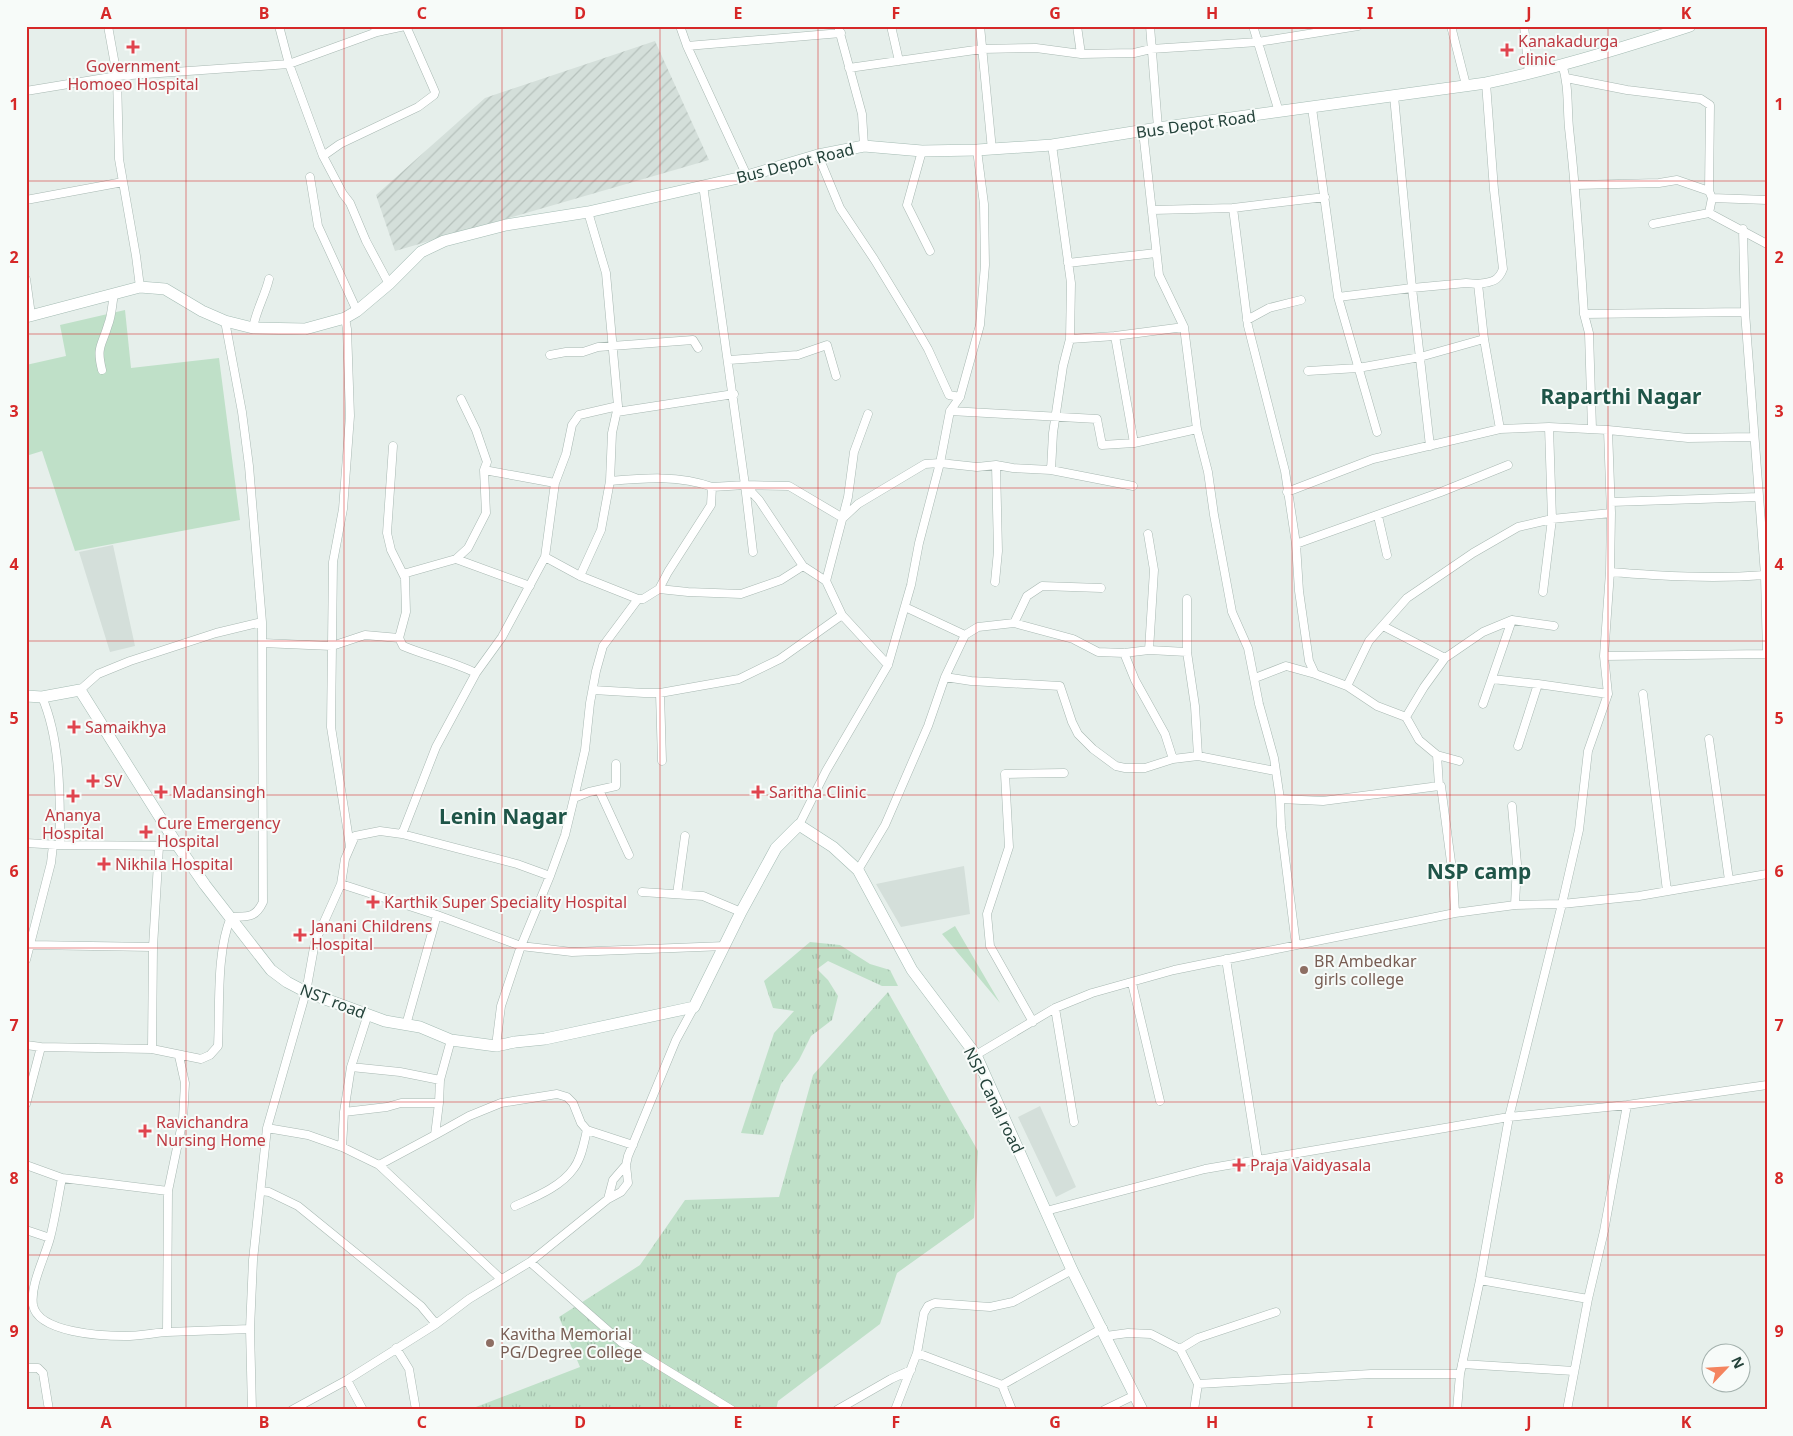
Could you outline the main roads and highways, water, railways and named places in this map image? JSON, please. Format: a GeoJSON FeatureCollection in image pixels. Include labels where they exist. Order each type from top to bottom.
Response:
{"type":"FeatureCollection","features":[{"type":"Feature","properties":{"kind":"place","name":"Government Homoeo Hospital"},"geometry":{"type":"Point","coordinates":[133,47]}},
{"type":"Feature","properties":{"kind":"place","name":"Kanakadurga clinic"},"geometry":{"type":"Point","coordinates":[1507,50]}},
{"type":"Feature","properties":{"kind":"place","name":"Samaikhya"},"geometry":{"type":"Point","coordinates":[74,727]}},
{"type":"Feature","properties":{"kind":"place","name":"SV"},"geometry":{"type":"Point","coordinates":[93,781]}},
{"type":"Feature","properties":{"kind":"place","name":"Madansingh"},"geometry":{"type":"Point","coordinates":[161,792]}},
{"type":"Feature","properties":{"kind":"place","name":"Saritha Clinic"},"geometry":{"type":"Point","coordinates":[758,792]}},
{"type":"Feature","properties":{"kind":"place","name":"Ananya Hospital"},"geometry":{"type":"Point","coordinates":[73,796]}},
{"type":"Feature","properties":{"kind":"place","name":"Cure Emergency Hospital"},"geometry":{"type":"Point","coordinates":[146,832]}},
{"type":"Feature","properties":{"kind":"place","name":"Nikhila Hospital"},"geometry":{"type":"Point","coordinates":[104,864]}},
{"type":"Feature","properties":{"kind":"place","name":"Karthik Super Speciality Hospital"},"geometry":{"type":"Point","coordinates":[373,902]}},
{"type":"Feature","properties":{"kind":"place","name":"Janani Childrens Hospital"},"geometry":{"type":"Point","coordinates":[300,935]}},
{"type":"Feature","properties":{"kind":"place","name":"BR Ambedkar girls college"},"geometry":{"type":"Point","coordinates":[1304,970]}},
{"type":"Feature","properties":{"kind":"place","name":"Ravichandra Nursing Home"},"geometry":{"type":"Point","coordinates":[145,1131]}},
{"type":"Feature","properties":{"kind":"place","name":"Praja Vaidyasala"},"geometry":{"type":"Point","coordinates":[1239,1165]}},
{"type":"Feature","properties":{"kind":"place","name":"Kavitha Memorial PG/Degree College"},"geometry":{"type":"Point","coordinates":[490,1343]}},
{"type":"Feature","properties":{"kind":"district","name":"Raparthi Nagar"},"geometry":{"type":"Point","coordinates":[1621,396]}},
{"type":"Feature","properties":{"kind":"district","name":"Lenin Nagar"},"geometry":{"type":"Point","coordinates":[503,816]}},
{"type":"Feature","properties":{"kind":"district","name":"NSP camp"},"geometry":{"type":"Point","coordinates":[1479,871]}}]}
